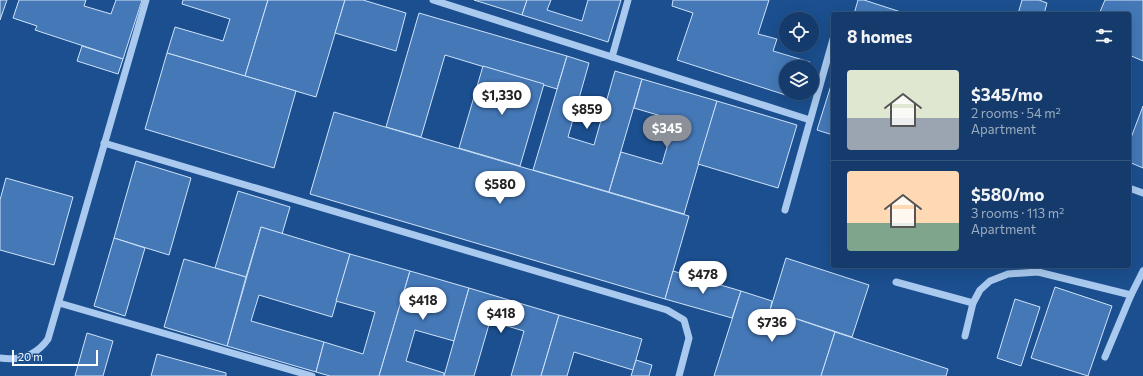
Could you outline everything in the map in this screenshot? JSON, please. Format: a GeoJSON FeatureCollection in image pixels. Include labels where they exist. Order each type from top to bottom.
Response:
{"type":"FeatureCollection","features":[{"type":"Feature","properties":{"kind":"street"},"geometry":{"type":"LineString","coordinates":[[0,358],[20,358],[36,352],[48,339],[146,0]]}},
{"type":"Feature","properties":{"kind":"street"},"geometry":{"type":"LineString","coordinates":[[433,0],[810,120]]}},
{"type":"Feature","properties":{"kind":"street"},"geometry":{"type":"LineString","coordinates":[[612,57],[628,0]]}},
{"type":"Feature","properties":{"kind":"street"},"geometry":{"type":"LineString","coordinates":[[785,210],[831,46]]}},
{"type":"Feature","properties":{"kind":"street"},"geometry":{"type":"LineString","coordinates":[[104,143],[667,310],[684,320],[689,338],[679,376]]}},
{"type":"Feature","properties":{"kind":"street"},"geometry":{"type":"LineString","coordinates":[[1131,189],[1143,193]]}},
{"type":"Feature","properties":{"kind":"street"},"geometry":{"type":"LineString","coordinates":[[1105,357],[1131,295],[1143,271]]}},
{"type":"Feature","properties":{"kind":"street"},"geometry":{"type":"LineString","coordinates":[[965,336],[973,303],[980,290],[990,281],[1008,274],[1038,272],[1131,295]]}},
{"type":"Feature","properties":{"kind":"street"},"geometry":{"type":"LineString","coordinates":[[896,282],[973,303]]}},
{"type":"Feature","properties":{"kind":"street"},"geometry":{"type":"LineString","coordinates":[[59,303],[312,376]]}},
{"type":"Feature","properties":{"kind":"building"},"geometry":{"type":"Polygon","coordinates":[[[0,0],[7,0],[0,20],[0,0]]]}},
{"type":"Feature","properties":{"kind":"building"},"geometry":{"type":"Polygon","coordinates":[[[19,0],[86,0],[84,6],[111,14],[116,0],[142,0],[123,59],[35,30],[37,26],[13,18],[19,0]]]}},
{"type":"Feature","properties":{"kind":"building"},"geometry":{"type":"Polygon","coordinates":[[[183,0],[268,0],[245,76],[167,53],[175,27],[223,41],[230,19],[182,4],[183,0]]]}},
{"type":"Feature","properties":{"kind":"building"},"geometry":{"type":"Polygon","coordinates":[[[268,0],[345,0],[316,97],[245,76],[268,0]]]}},
{"type":"Feature","properties":{"kind":"building"},"geometry":{"type":"Polygon","coordinates":[[[345,0],[363,0],[406,13],[396,51],[335,33],[345,0]]]}},
{"type":"Feature","properties":{"kind":"building"},"geometry":{"type":"Polygon","coordinates":[[[474,0],[527,0],[522,15],[474,0]]]}},
{"type":"Feature","properties":{"kind":"building"},"geometry":{"type":"Polygon","coordinates":[[[527,0],[551,0],[547,10],[582,21],[588,0],[621,0],[608,42],[522,15],[527,0]]]}},
{"type":"Feature","properties":{"kind":"building"},"geometry":{"type":"Polygon","coordinates":[[[673,0],[769,0],[758,34],[777,39],[773,51],[803,60],[779,60],[779,93],[677,60],[693,13],[672,6],[673,0]]]}},
{"type":"Feature","properties":{"kind":"building"},"geometry":{"type":"Polygon","coordinates":[[[858,0],[864,0],[901,12],[855,12],[858,0]]]}},
{"type":"Feature","properties":{"kind":"building"},"geometry":{"type":"Polygon","coordinates":[[[1022,0],[1039,0],[1047,3],[1045,12],[1019,12],[1022,0]]]}},
{"type":"Feature","properties":{"kind":"building"},"geometry":{"type":"Polygon","coordinates":[[[1105,0],[1143,0],[1143,61],[1131,56],[1131,12],[1100,12],[1105,0]]]}},
{"type":"Feature","properties":{"kind":"building"},"geometry":{"type":"Polygon","coordinates":[[[419,13],[567,56],[557,89],[445,55],[421,137],[386,127],[419,13]]]}},
{"type":"Feature","properties":{"kind":"building"},"geometry":{"type":"Polygon","coordinates":[[[82,46],[123,59],[118,74],[77,61],[82,46]]]}},
{"type":"Feature","properties":{"kind":"building"},"geometry":{"type":"Polygon","coordinates":[[[167,53],[296,91],[274,168],[145,129],[167,53]]]}},
{"type":"Feature","properties":{"kind":"building"},"geometry":{"type":"Polygon","coordinates":[[[567,56],[589,63],[568,137],[594,145],[615,71],[642,79],[609,192],[533,170],[567,56]]]}},
{"type":"Feature","properties":{"kind":"building"},"geometry":{"type":"Polygon","coordinates":[[[483,66],[544,84],[520,166],[459,148],[483,66]]]}},
{"type":"Feature","properties":{"kind":"building"},"geometry":{"type":"Polygon","coordinates":[[[642,79],[717,101],[684,214],[609,192],[621,152],[662,164],[675,120],[634,108],[642,79]]]}},
{"type":"Feature","properties":{"kind":"building"},"geometry":{"type":"Polygon","coordinates":[[[831,85],[831,134],[817,130],[831,85]]]}},
{"type":"Feature","properties":{"kind":"building"},"geometry":{"type":"Polygon","coordinates":[[[717,101],[797,125],[778,188],[698,164],[717,101]]]}},
{"type":"Feature","properties":{"kind":"building"},"geometry":{"type":"Polygon","coordinates":[[[1143,106],[1143,168],[1131,163],[1131,138],[1143,106]]]}},
{"type":"Feature","properties":{"kind":"building"},"geometry":{"type":"Polygon","coordinates":[[[334,112],[689,216],[665,299],[310,194],[334,112]]]}},
{"type":"Feature","properties":{"kind":"building"},"geometry":{"type":"Polygon","coordinates":[[[136,161],[191,178],[169,255],[114,238],[136,161]]]}},
{"type":"Feature","properties":{"kind":"building"},"geometry":{"type":"Polygon","coordinates":[[[6,178],[73,197],[54,265],[0,250],[0,200],[6,178]]]}},
{"type":"Feature","properties":{"kind":"building"},"geometry":{"type":"Polygon","coordinates":[[[238,191],[290,207],[282,234],[261,227],[246,277],[215,268],[238,191]]]}},
{"type":"Feature","properties":{"kind":"building"},"geometry":{"type":"Polygon","coordinates":[[[261,227],[350,254],[332,317],[259,295],[251,321],[324,342],[316,372],[227,346],[261,227]]]}},
{"type":"Feature","properties":{"kind":"building"},"geometry":{"type":"Polygon","coordinates":[[[114,238],[145,248],[125,316],[94,306],[114,238]]]}},
{"type":"Feature","properties":{"kind":"building"},"geometry":{"type":"Polygon","coordinates":[[[350,254],[410,271],[379,376],[330,376],[316,372],[324,342],[363,354],[375,312],[336,301],[350,254]]]}},
{"type":"Feature","properties":{"kind":"building"},"geometry":{"type":"Polygon","coordinates":[[[786,258],[869,285],[852,337],[770,310],[786,258]]]}},
{"type":"Feature","properties":{"kind":"building"},"geometry":{"type":"Polygon","coordinates":[[[184,259],[246,277],[227,346],[164,327],[184,259]]]}},
{"type":"Feature","properties":{"kind":"building"},"geometry":{"type":"Polygon","coordinates":[[[410,271],[469,288],[454,341],[415,330],[406,361],[444,373],[444,376],[379,376],[410,271]]]}},
{"type":"Feature","properties":{"kind":"building"},"geometry":{"type":"Polygon","coordinates":[[[673,271],[741,291],[732,318],[665,299],[673,271]]]}},
{"type":"Feature","properties":{"kind":"building"},"geometry":{"type":"Polygon","coordinates":[[[1055,287],[1112,306],[1088,376],[1031,358],[1055,287]]]}},
{"type":"Feature","properties":{"kind":"building"},"geometry":{"type":"Polygon","coordinates":[[[469,288],[559,315],[541,376],[511,376],[524,331],[490,321],[474,376],[444,376],[469,288]]]}},
{"type":"Feature","properties":{"kind":"building"},"geometry":{"type":"Polygon","coordinates":[[[741,291],[772,301],[770,310],[835,332],[821,376],[714,376],[741,291]]]}},
{"type":"Feature","properties":{"kind":"building"},"geometry":{"type":"Polygon","coordinates":[[[1015,299],[1040,307],[1021,366],[997,358],[1015,299]]]}},
{"type":"Feature","properties":{"kind":"building"},"geometry":{"type":"Polygon","coordinates":[[[559,315],[642,339],[633,370],[574,352],[567,376],[541,376],[559,315]]]}},
{"type":"Feature","properties":{"kind":"building"},"geometry":{"type":"Polygon","coordinates":[[[835,332],[948,369],[946,376],[821,376],[835,332]]]}},
{"type":"Feature","properties":{"kind":"building"},"geometry":{"type":"Polygon","coordinates":[[[87,333],[113,341],[103,376],[75,376],[87,333]]]}},
{"type":"Feature","properties":{"kind":"building"},"geometry":{"type":"Polygon","coordinates":[[[157,354],[226,373],[226,376],[151,376],[157,354]]]}},
{"type":"Feature","properties":{"kind":"building"},"geometry":{"type":"Polygon","coordinates":[[[636,360],[652,365],[649,376],[631,376],[636,360]]]}}]}
